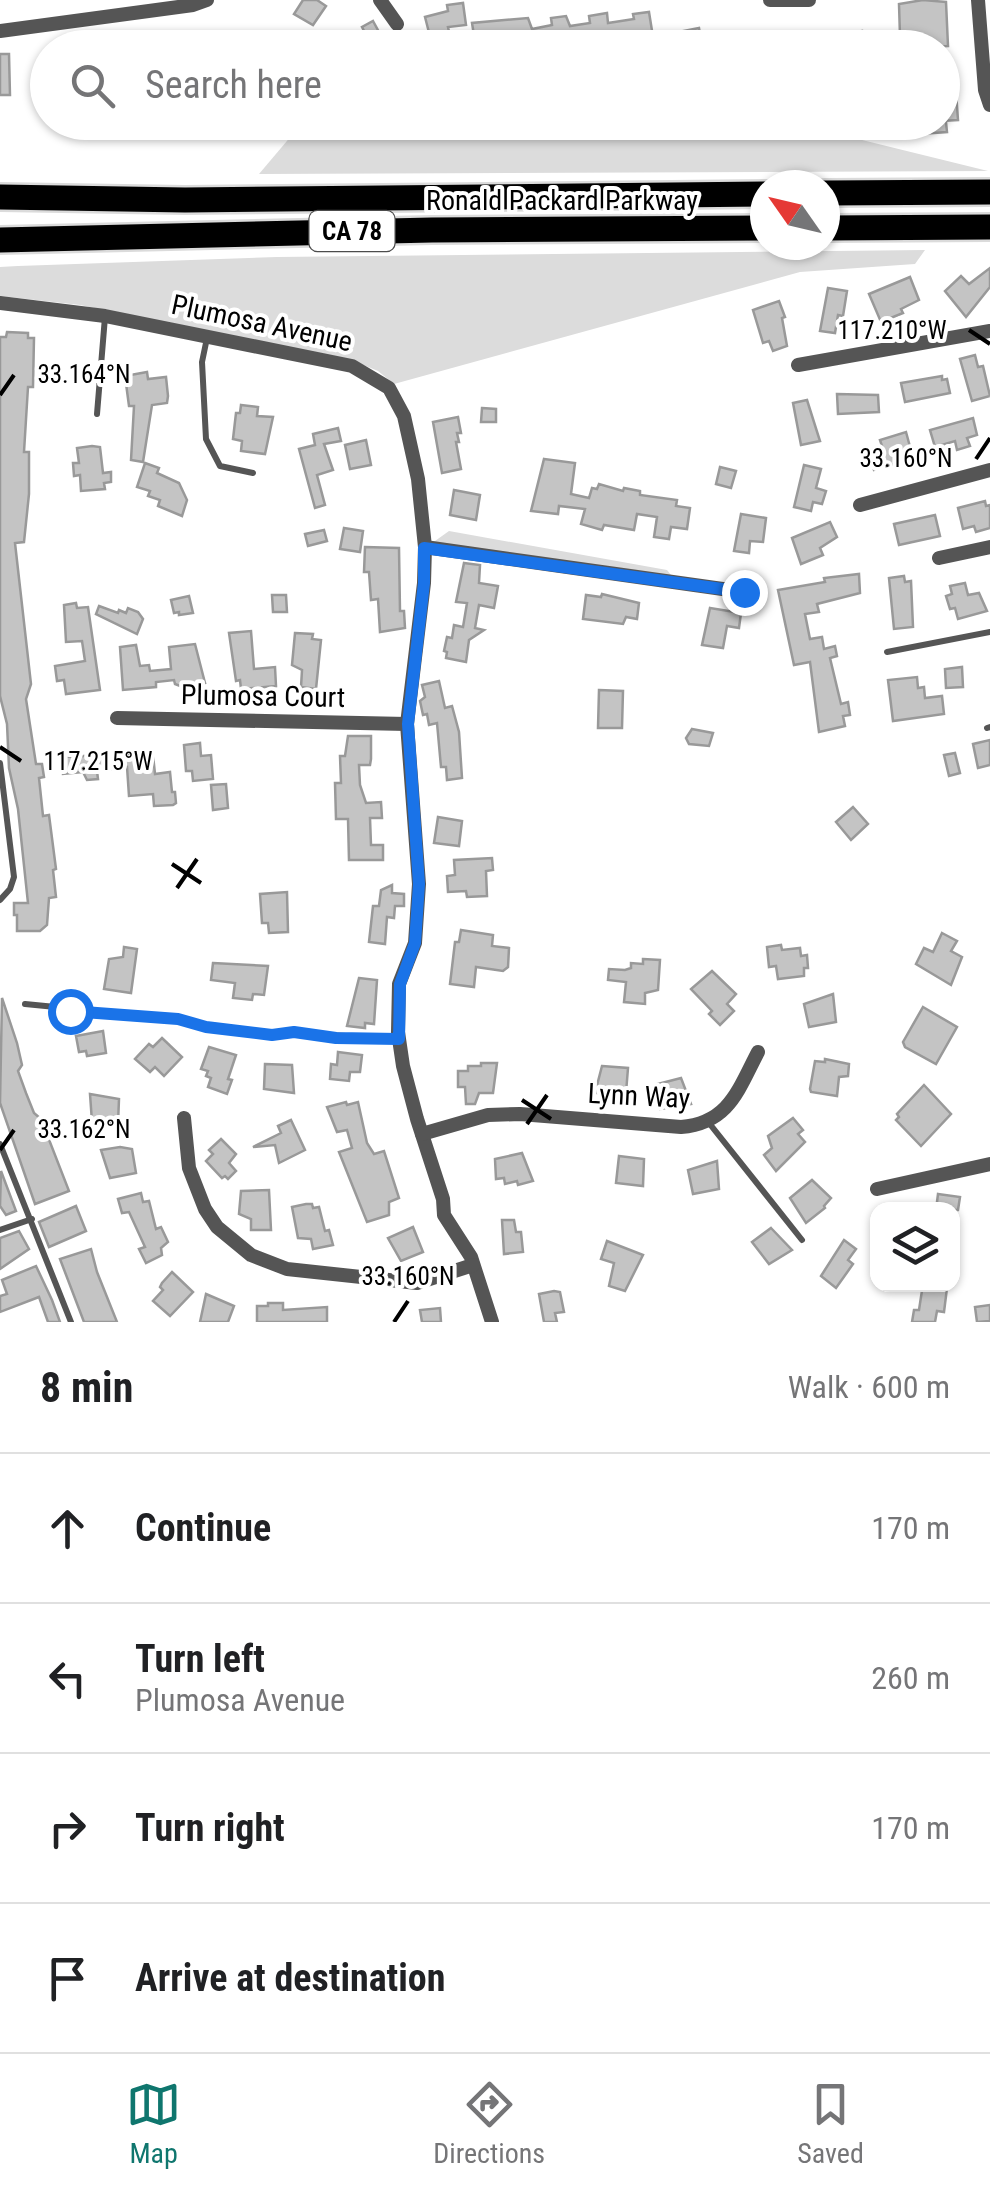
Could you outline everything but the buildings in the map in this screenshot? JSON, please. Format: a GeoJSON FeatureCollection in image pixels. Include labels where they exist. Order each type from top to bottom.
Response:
{"type":"FeatureCollection","features":[{"type":"Feature","properties":{"kind":"highway"},"geometry":{"type":"LineString","coordinates":[[840,193],[990,192]]}},
{"type":"Feature","properties":{"kind":"highway","name":"Ronald Packard Parkway"},"geometry":{"type":"LineString","coordinates":[[0,197],[204,200],[750,194]]}},
{"type":"Feature","properties":{"kind":"highway"},"geometry":{"type":"LineString","coordinates":[[840,228],[990,227]]}},
{"type":"Feature","properties":{"kind":"highway","name":"Ronald Packard Parkway"},"geometry":{"type":"LineString","coordinates":[[4,241],[233,233],[750,228]]}},
{"type":"Feature","properties":{"kind":"street"},"geometry":{"type":"LineString","coordinates":[[0,31],[193,6],[207,0]]}},
{"type":"Feature","properties":{"kind":"street"},"geometry":{"type":"LineString","coordinates":[[380,0],[398,24]]}},
{"type":"Feature","properties":{"kind":"street"},"geometry":{"type":"LineString","coordinates":[[770,0],[809,0]]}},
{"type":"Feature","properties":{"kind":"street"},"geometry":{"type":"LineString","coordinates":[[978,0],[985,90],[990,105]]}},
{"type":"Feature","properties":{"kind":"street","name":"Plumosa Avenue"},"geometry":{"type":"LineString","coordinates":[[0,303],[105,316],[352,366],[389,388],[404,416],[418,479],[424,583],[408,724],[419,884],[415,943],[400,984],[399,1039],[444,1215],[473,1264],[492,1322]]}},
{"type":"Feature","properties":{"kind":"street"},"geometry":{"type":"LineString","coordinates":[[798,365],[990,331]]}},
{"type":"Feature","properties":{"kind":"street"},"geometry":{"type":"LineString","coordinates":[[860,505],[990,470]]}},
{"type":"Feature","properties":{"kind":"street"},"geometry":{"type":"LineString","coordinates":[[424,548],[744,592]]}},
{"type":"Feature","properties":{"kind":"street"},"geometry":{"type":"LineString","coordinates":[[938,558],[990,548]]}},
{"type":"Feature","properties":{"kind":"street","name":"Plumosa Court"},"geometry":{"type":"LineString","coordinates":[[117,718],[408,724]]}},
{"type":"Feature","properties":{"kind":"street","name":"Lynn Way"},"geometry":{"type":"LineString","coordinates":[[422,1134],[488,1115],[681,1127],[708,1122],[730,1104],[758,1052]]}},
{"type":"Feature","properties":{"kind":"street"},"geometry":{"type":"LineString","coordinates":[[184,1118],[188,1168],[205,1209],[217,1228],[251,1254],[286,1270],[417,1283],[473,1264]]}},
{"type":"Feature","properties":{"kind":"street"},"geometry":{"type":"LineString","coordinates":[[878,1189],[990,1164]]}},
{"type":"Feature","properties":{"kind":"lane"},"geometry":{"type":"LineString","coordinates":[[97,414],[105,316]]}},
{"type":"Feature","properties":{"kind":"lane"},"geometry":{"type":"LineString","coordinates":[[207,337],[202,362],[206,439],[220,466],[254,473]]}},
{"type":"Feature","properties":{"kind":"lane"},"geometry":{"type":"LineString","coordinates":[[887,652],[990,632]]}},
{"type":"Feature","properties":{"kind":"lane"},"geometry":{"type":"LineString","coordinates":[[0,763],[14,877],[0,900]]}},
{"type":"Feature","properties":{"kind":"lane"},"geometry":{"type":"LineString","coordinates":[[25,1004],[178,1019],[206,1027],[272,1035],[294,1032],[336,1038],[399,1039]]}},
{"type":"Feature","properties":{"kind":"lane"},"geometry":{"type":"LineString","coordinates":[[708,1122],[802,1240]]}},
{"type":"Feature","properties":{"kind":"lane"},"geometry":{"type":"LineString","coordinates":[[0,1144],[71,1322]]}},
{"type":"Feature","properties":{"kind":"lane"},"geometry":{"type":"LineString","coordinates":[[0,1230],[32,1219]]}},
{"type":"Feature","properties":{"kind":"shaded area"},"geometry":{"type":"Polygon","coordinates":[[[288,140],[862,140],[988,171],[259,174],[288,140]]]}},
{"type":"Feature","properties":{"kind":"shaded area"},"geometry":{"type":"Polygon","coordinates":[[[925,250],[915,264],[800,272],[394,384],[378,371],[349,359],[80,305],[0,296],[0,267],[18,266],[277,257],[750,252],[750,260],[840,260],[840,251],[925,250]]]}},
{"type":"Feature","properties":{"kind":"shaded area"},"geometry":{"type":"Polygon","coordinates":[[[449,531],[667,570],[675,580],[428,546],[449,531]]]}},
{"type":"Feature","properties":{"kind":"route"},"geometry":{"type":"LineString","coordinates":[[70,1011],[178,1019],[206,1027],[272,1035],[294,1032],[336,1038],[399,1039],[400,984],[415,943],[419,884],[408,724],[424,583],[424,548],[744,592]]}}]}
